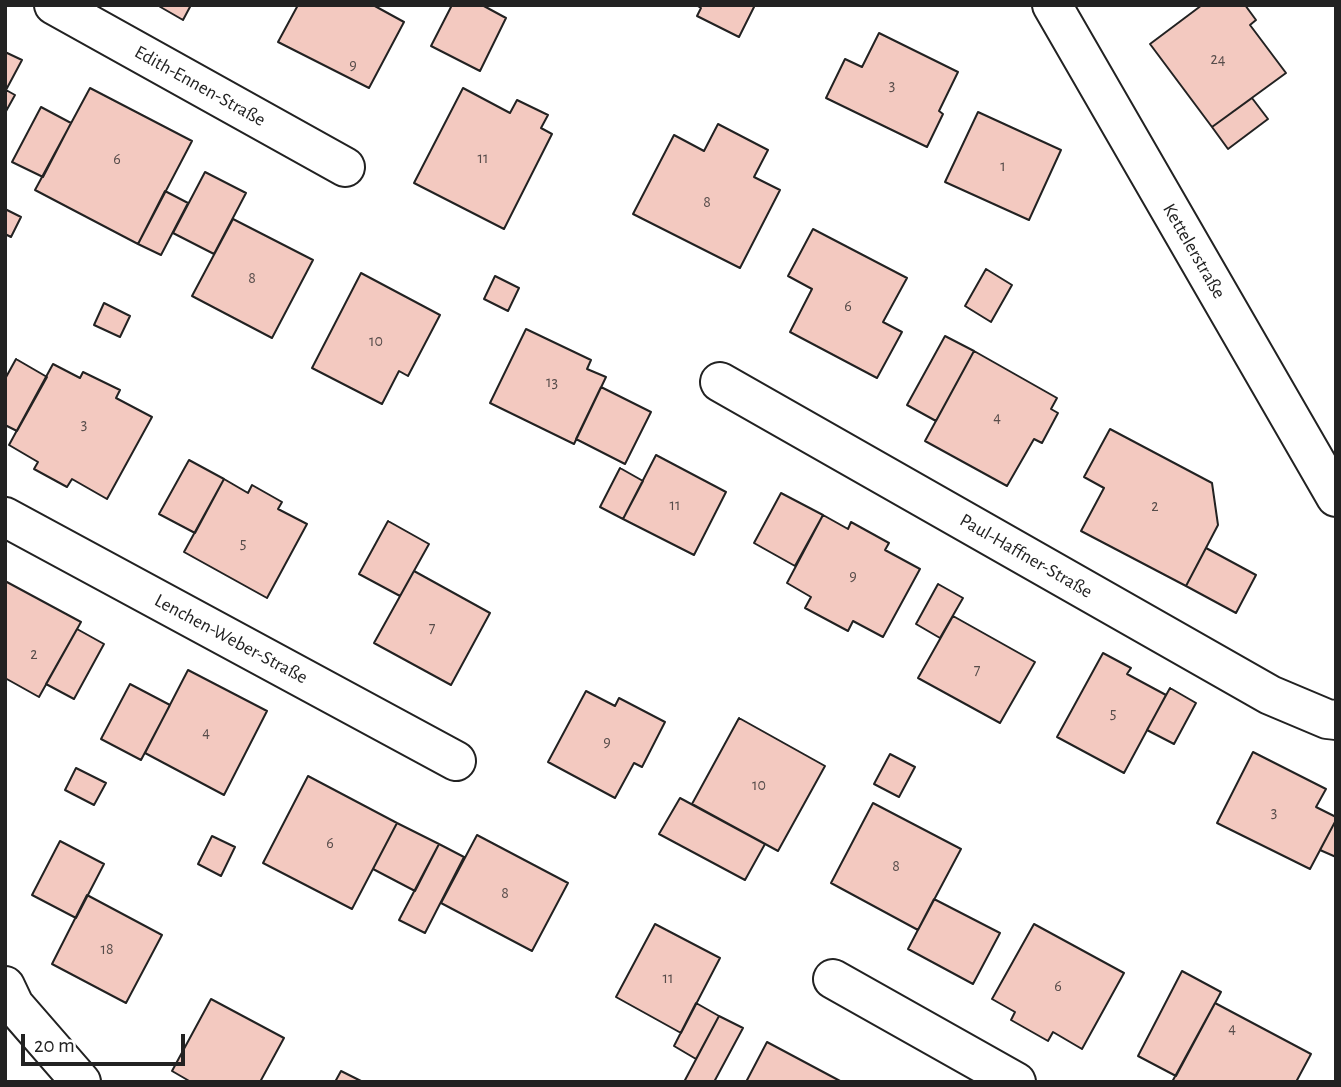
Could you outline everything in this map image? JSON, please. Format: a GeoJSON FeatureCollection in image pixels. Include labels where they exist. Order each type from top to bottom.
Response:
{"type":"FeatureCollection","features":[{"type":"Feature","properties":{"kind":"street","name":"Edith-Ennen-Straße"},"geometry":{"type":"LineString","coordinates":[[54,5],[345,167]]}},
{"type":"Feature","properties":{"kind":"street","name":"Kettelerstraße"},"geometry":{"type":"LineString","coordinates":[[1052,5],[1336,497]]}},
{"type":"Feature","properties":{"kind":"street","name":"Paul-Haffner-Straße"},"geometry":{"type":"LineString","coordinates":[[720,382],[1270,695],[1327,719],[1336,720]]}},
{"type":"Feature","properties":{"kind":"street","name":"Lenchen-Weber-Straße"},"geometry":{"type":"LineString","coordinates":[[5,517],[456,761]]}},
{"type":"Feature","properties":{"kind":"street"},"geometry":{"type":"LineString","coordinates":[[833,979],[1016,1082]]}},
{"type":"Feature","properties":{"kind":"street"},"geometry":{"type":"LineString","coordinates":[[5,986],[14,1005],[81,1082]]}},
{"type":"Feature","properties":{"kind":"building"},"geometry":{"type":"Polygon","coordinates":[[[157,5],[191,5],[183,20],[157,5]]]}},
{"type":"Feature","properties":{"kind":"building"},"geometry":{"type":"Polygon","coordinates":[[[298,5],[373,5],[404,22],[369,88],[278,42],[298,5]]]}},
{"type":"Feature","properties":{"kind":"building"},"geometry":{"type":"Polygon","coordinates":[[[452,5],[482,5],[506,18],[480,71],[431,46],[452,5]]]}},
{"type":"Feature","properties":{"kind":"building"},"geometry":{"type":"Polygon","coordinates":[[[696,5],[755,5],[739,37],[697,16],[701,8],[696,5]]]}},
{"type":"Feature","properties":{"kind":"building"},"geometry":{"type":"Polygon","coordinates":[[[1202,5],[1245,5],[1256,20],[1250,25],[1286,73],[1212,127],[1150,44],[1202,5]]]}},
{"type":"Feature","properties":{"kind":"building"},"geometry":{"type":"Polygon","coordinates":[[[879,33],[958,72],[939,111],[943,114],[927,147],[826,98],[845,59],[862,67],[879,33]]]}},
{"type":"Feature","properties":{"kind":"building"},"geometry":{"type":"Polygon","coordinates":[[[5,52],[22,60],[6,90],[15,95],[5,113],[5,52]]]}},
{"type":"Feature","properties":{"kind":"building"},"geometry":{"type":"Polygon","coordinates":[[[90,88],[192,141],[138,244],[35,190],[90,88]]]}},
{"type":"Feature","properties":{"kind":"building"},"geometry":{"type":"Polygon","coordinates":[[[463,88],[510,113],[517,100],[548,115],[541,128],[552,134],[504,229],[414,183],[463,88]]]}},
{"type":"Feature","properties":{"kind":"building"},"geometry":{"type":"Polygon","coordinates":[[[1252,98],[1268,119],[1228,149],[1212,127],[1252,98]]]}},
{"type":"Feature","properties":{"kind":"building"},"geometry":{"type":"Polygon","coordinates":[[[41,107],[71,123],[43,177],[12,162],[41,107]]]}},
{"type":"Feature","properties":{"kind":"building"},"geometry":{"type":"Polygon","coordinates":[[[978,112],[1061,150],[1029,220],[945,182],[978,112]]]}},
{"type":"Feature","properties":{"kind":"building"},"geometry":{"type":"Polygon","coordinates":[[[718,124],[768,150],[754,177],[780,190],[740,268],[633,214],[674,135],[704,151],[718,124]]]}},
{"type":"Feature","properties":{"kind":"building"},"geometry":{"type":"Polygon","coordinates":[[[205,172],[246,193],[214,254],[173,233],[205,172]]]}},
{"type":"Feature","properties":{"kind":"building"},"geometry":{"type":"Polygon","coordinates":[[[165,191],[188,203],[161,255],[138,244],[165,191]]]}},
{"type":"Feature","properties":{"kind":"building"},"geometry":{"type":"Polygon","coordinates":[[[5,209],[21,217],[11,237],[5,234],[5,209]]]}},
{"type":"Feature","properties":{"kind":"building"},"geometry":{"type":"Polygon","coordinates":[[[233,219],[313,260],[272,338],[192,296],[233,219]]]}},
{"type":"Feature","properties":{"kind":"building"},"geometry":{"type":"Polygon","coordinates":[[[813,229],[907,278],[883,322],[902,332],[877,378],[790,332],[812,289],[788,276],[813,229]]]}},
{"type":"Feature","properties":{"kind":"building"},"geometry":{"type":"Polygon","coordinates":[[[986,269],[1012,285],[991,322],[965,306],[986,269]]]}},
{"type":"Feature","properties":{"kind":"building"},"geometry":{"type":"Polygon","coordinates":[[[361,273],[440,315],[408,376],[399,371],[382,404],[312,368],[361,273]]]}},
{"type":"Feature","properties":{"kind":"building"},"geometry":{"type":"Polygon","coordinates":[[[495,276],[519,288],[508,311],[484,299],[495,276]]]}},
{"type":"Feature","properties":{"kind":"building"},"geometry":{"type":"Polygon","coordinates":[[[104,303],[130,316],[120,337],[94,325],[104,303]]]}},
{"type":"Feature","properties":{"kind":"building"},"geometry":{"type":"Polygon","coordinates":[[[526,329],[591,360],[587,369],[606,377],[574,444],[490,403],[526,329]]]}},
{"type":"Feature","properties":{"kind":"building"},"geometry":{"type":"Polygon","coordinates":[[[945,336],[974,351],[936,421],[907,405],[945,336]]]}},
{"type":"Feature","properties":{"kind":"building"},"geometry":{"type":"Polygon","coordinates":[[[974,351],[1057,398],[1051,409],[1058,413],[1042,443],[1034,439],[1007,486],[925,441],[974,351]]]}},
{"type":"Feature","properties":{"kind":"building"},"geometry":{"type":"Polygon","coordinates":[[[16,359],[47,377],[17,431],[5,425],[5,379],[16,359]]]}},
{"type":"Feature","properties":{"kind":"building"},"geometry":{"type":"Polygon","coordinates":[[[53,364],[80,378],[83,372],[120,390],[116,398],[152,417],[107,499],[72,479],[67,487],[34,469],[38,462],[9,445],[53,364]]]}},
{"type":"Feature","properties":{"kind":"building"},"geometry":{"type":"Polygon","coordinates":[[[601,387],[651,412],[625,464],[576,439],[601,387]]]}},
{"type":"Feature","properties":{"kind":"building"},"geometry":{"type":"Polygon","coordinates":[[[1110,429],[1212,483],[1218,525],[1186,586],[1081,531],[1104,488],[1084,477],[1110,429]]]}},
{"type":"Feature","properties":{"kind":"building"},"geometry":{"type":"Polygon","coordinates":[[[656,455],[726,492],[694,555],[623,519],[656,455]]]}},
{"type":"Feature","properties":{"kind":"building"},"geometry":{"type":"Polygon","coordinates":[[[189,460],[224,479],[195,533],[159,514],[189,460]]]}},
{"type":"Feature","properties":{"kind":"building"},"geometry":{"type":"Polygon","coordinates":[[[620,468],[643,481],[623,519],[600,507],[620,468]]]}},
{"type":"Feature","properties":{"kind":"building"},"geometry":{"type":"Polygon","coordinates":[[[224,479],[248,493],[252,485],[282,502],[278,509],[307,524],[267,598],[184,552],[224,479]]]}},
{"type":"Feature","properties":{"kind":"building"},"geometry":{"type":"Polygon","coordinates":[[[781,493],[823,515],[795,566],[754,543],[781,493]]]}},
{"type":"Feature","properties":{"kind":"building"},"geometry":{"type":"Polygon","coordinates":[[[823,515],[848,529],[851,522],[889,543],[885,550],[920,569],[883,637],[853,621],[848,631],[805,608],[811,597],[787,583],[823,515]]]}},
{"type":"Feature","properties":{"kind":"building"},"geometry":{"type":"Polygon","coordinates":[[[388,521],[429,544],[400,596],[359,574],[388,521]]]}},
{"type":"Feature","properties":{"kind":"building"},"geometry":{"type":"Polygon","coordinates":[[[1206,548],[1256,575],[1236,613],[1186,586],[1206,548]]]}},
{"type":"Feature","properties":{"kind":"building"},"geometry":{"type":"Polygon","coordinates":[[[414,571],[490,613],[451,685],[374,643],[414,571]]]}},
{"type":"Feature","properties":{"kind":"building"},"geometry":{"type":"Polygon","coordinates":[[[5,581],[81,622],[39,697],[5,678],[5,581]]]}},
{"type":"Feature","properties":{"kind":"building"},"geometry":{"type":"Polygon","coordinates":[[[938,584],[963,598],[940,638],[916,624],[938,584]]]}},
{"type":"Feature","properties":{"kind":"building"},"geometry":{"type":"Polygon","coordinates":[[[953,616],[1035,662],[1000,723],[918,678],[953,616]]]}},
{"type":"Feature","properties":{"kind":"building"},"geometry":{"type":"Polygon","coordinates":[[[77,629],[104,644],[74,699],[46,684],[77,629]]]}},
{"type":"Feature","properties":{"kind":"building"},"geometry":{"type":"Polygon","coordinates":[[[1103,653],[1131,668],[1127,674],[1166,695],[1124,773],[1057,737],[1103,653]]]}},
{"type":"Feature","properties":{"kind":"building"},"geometry":{"type":"Polygon","coordinates":[[[188,670],[267,711],[224,795],[145,753],[188,670]]]}},
{"type":"Feature","properties":{"kind":"building"},"geometry":{"type":"Polygon","coordinates":[[[130,684],[170,705],[141,760],[101,739],[130,684]]]}},
{"type":"Feature","properties":{"kind":"building"},"geometry":{"type":"Polygon","coordinates":[[[1170,688],[1196,703],[1174,744],[1147,730],[1170,688]]]}},
{"type":"Feature","properties":{"kind":"building"},"geometry":{"type":"Polygon","coordinates":[[[586,691],[615,706],[619,698],[665,722],[642,767],[634,763],[615,798],[548,762],[586,691]]]}},
{"type":"Feature","properties":{"kind":"building"},"geometry":{"type":"Polygon","coordinates":[[[739,718],[825,766],[778,851],[692,804],[739,718]]]}},
{"type":"Feature","properties":{"kind":"building"},"geometry":{"type":"Polygon","coordinates":[[[1253,752],[1326,789],[1316,807],[1336,817],[1336,820],[1310,869],[1217,823],[1253,752]]]}},
{"type":"Feature","properties":{"kind":"building"},"geometry":{"type":"Polygon","coordinates":[[[890,754],[915,767],[899,797],[874,784],[890,754]]]}},
{"type":"Feature","properties":{"kind":"building"},"geometry":{"type":"Polygon","coordinates":[[[76,768],[106,783],[94,805],[65,790],[76,768]]]}},
{"type":"Feature","properties":{"kind":"building"},"geometry":{"type":"Polygon","coordinates":[[[308,776],[397,823],[352,909],[263,863],[308,776]]]}},
{"type":"Feature","properties":{"kind":"building"},"geometry":{"type":"Polygon","coordinates":[[[680,798],[765,844],[745,880],[659,834],[680,798]]]}},
{"type":"Feature","properties":{"kind":"building"},"geometry":{"type":"Polygon","coordinates":[[[873,803],[961,849],[918,930],[831,883],[873,803]]]}},
{"type":"Feature","properties":{"kind":"building"},"geometry":{"type":"Polygon","coordinates":[[[1336,820],[1336,857],[1320,850],[1336,820]]]}},
{"type":"Feature","properties":{"kind":"building"},"geometry":{"type":"Polygon","coordinates":[[[397,823],[439,844],[415,891],[373,869],[397,823]]]}},
{"type":"Feature","properties":{"kind":"building"},"geometry":{"type":"Polygon","coordinates":[[[477,835],[568,883],[532,951],[441,903],[477,835]]]}},
{"type":"Feature","properties":{"kind":"building"},"geometry":{"type":"Polygon","coordinates":[[[212,836],[235,847],[221,876],[198,864],[212,836]]]}},
{"type":"Feature","properties":{"kind":"building"},"geometry":{"type":"Polygon","coordinates":[[[60,841],[104,864],[76,918],[32,895],[60,841]]]}},
{"type":"Feature","properties":{"kind":"building"},"geometry":{"type":"Polygon","coordinates":[[[439,844],[464,857],[425,933],[399,920],[439,844]]]}},
{"type":"Feature","properties":{"kind":"building"},"geometry":{"type":"Polygon","coordinates":[[[87,895],[162,935],[126,1003],[52,964],[87,895]]]}},
{"type":"Feature","properties":{"kind":"building"},"geometry":{"type":"Polygon","coordinates":[[[934,899],[1000,933],[973,984],[908,949],[934,899]]]}},
{"type":"Feature","properties":{"kind":"building"},"geometry":{"type":"Polygon","coordinates":[[[655,924],[720,958],[681,1033],[616,997],[655,924]]]}},
{"type":"Feature","properties":{"kind":"building"},"geometry":{"type":"Polygon","coordinates":[[[1034,924],[1124,973],[1082,1049],[1053,1032],[1048,1041],[1011,1020],[1015,1012],[992,999],[1034,924]]]}},
{"type":"Feature","properties":{"kind":"building"},"geometry":{"type":"Polygon","coordinates":[[[1182,971],[1221,992],[1176,1076],[1138,1056],[1182,971]]]}},
{"type":"Feature","properties":{"kind":"building"},"geometry":{"type":"Polygon","coordinates":[[[211,999],[284,1038],[260,1082],[191,1082],[172,1071],[211,999]]]}},
{"type":"Feature","properties":{"kind":"building"},"geometry":{"type":"Polygon","coordinates":[[[696,1003],[719,1016],[696,1059],[674,1046],[696,1003]]]}},
{"type":"Feature","properties":{"kind":"building"},"geometry":{"type":"Polygon","coordinates":[[[1215,1003],[1311,1054],[1296,1082],[1172,1082],[1215,1003]]]}},
{"type":"Feature","properties":{"kind":"building"},"geometry":{"type":"Polygon","coordinates":[[[719,1016],[743,1028],[714,1082],[684,1082],[719,1016]]]}},
{"type":"Feature","properties":{"kind":"building"},"geometry":{"type":"Polygon","coordinates":[[[767,1042],[842,1082],[746,1082],[767,1042]]]}},
{"type":"Feature","properties":{"kind":"building"},"geometry":{"type":"Polygon","coordinates":[[[341,1071],[363,1082],[335,1082],[341,1071]]]}}]}
